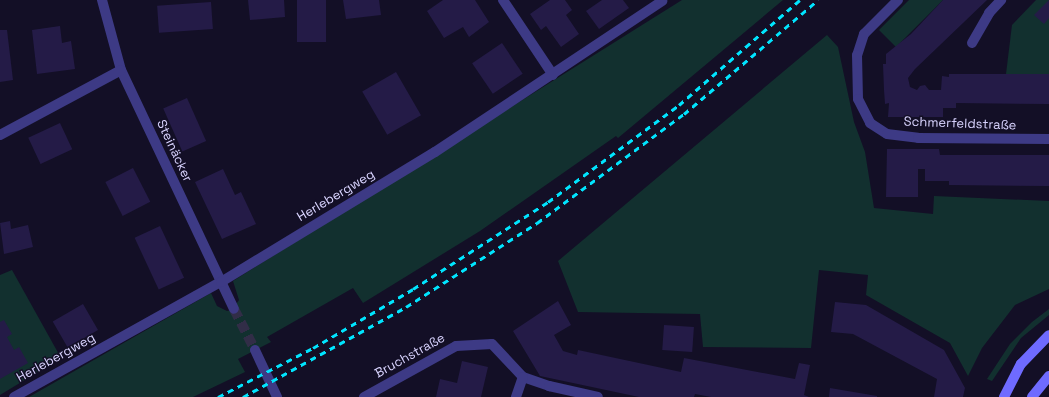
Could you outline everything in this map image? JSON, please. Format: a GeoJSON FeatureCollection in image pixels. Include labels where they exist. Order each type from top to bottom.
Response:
{"type":"FeatureCollection","features":[{"type":"Feature","properties":{"kind":"main road"},"geometry":{"type":"LineString","coordinates":[[1004,397],[1021,364],[1049,335]]}},
{"type":"Feature","properties":{"kind":"main road"},"geometry":{"type":"LineString","coordinates":[[1032,397],[1049,376]]}},
{"type":"Feature","properties":{"kind":"street","name":"Steinäcker"},"geometry":{"type":"LineString","coordinates":[[102,0],[121,70],[234,309]]}},
{"type":"Feature","properties":{"kind":"street"},"geometry":{"type":"LineString","coordinates":[[503,0],[553,75]]}},
{"type":"Feature","properties":{"kind":"street","name":"Schmerfeldstraße"},"geometry":{"type":"LineString","coordinates":[[898,0],[864,34],[857,55],[858,99],[870,123],[888,134],[918,138],[1049,139]]}},
{"type":"Feature","properties":{"kind":"street"},"geometry":{"type":"LineString","coordinates":[[972,43],[989,13],[1001,0]]}},
{"type":"Feature","properties":{"kind":"street","name":"Herlebergweg"},"geometry":{"type":"LineString","coordinates":[[14,397],[221,282],[435,152],[553,75],[662,1]]}},
{"type":"Feature","properties":{"kind":"street"},"geometry":{"type":"LineString","coordinates":[[0,135],[121,70]]}},
{"type":"Feature","properties":{"kind":"street","name":"Bruchstraße"},"geometry":{"type":"LineString","coordinates":[[364,397],[456,346],[492,344],[523,377],[549,386],[598,397]]}},
{"type":"Feature","properties":{"kind":"street"},"geometry":{"type":"LineString","coordinates":[[255,350],[277,397]]}},
{"type":"Feature","properties":{"kind":"street"},"geometry":{"type":"LineString","coordinates":[[516,397],[523,377]]}},
{"type":"Feature","properties":{"kind":"green space"},"geometry":{"type":"Polygon","coordinates":[[[682,0],[783,0],[618,138],[616,136],[480,231],[363,303],[353,288],[267,337],[271,342],[238,359],[245,372],[193,397],[29,397],[211,293],[217,306],[227,311],[232,310],[239,300],[233,281],[682,0]]]}},
{"type":"Feature","properties":{"kind":"green space"},"geometry":{"type":"Polygon","coordinates":[[[909,0],[943,0],[896,47],[879,30],[909,0]]]}},
{"type":"Feature","properties":{"kind":"green space"},"geometry":{"type":"Polygon","coordinates":[[[1036,0],[1049,0],[1049,74],[1006,74],[1012,25],[1036,0]]]}},
{"type":"Feature","properties":{"kind":"green space"},"geometry":{"type":"Polygon","coordinates":[[[827,35],[838,47],[854,122],[865,152],[874,208],[933,214],[934,196],[1049,201],[1049,289],[1015,305],[982,348],[968,376],[950,343],[866,295],[868,275],[819,270],[811,348],[703,347],[700,314],[578,312],[558,261],[827,35]]]}},
{"type":"Feature","properties":{"kind":"green space"},"geometry":{"type":"Polygon","coordinates":[[[12,270],[61,358],[0,395],[0,275],[12,270]]]}},
{"type":"Feature","properties":{"kind":"green space"},"geometry":{"type":"Polygon","coordinates":[[[1049,309],[1049,315],[1021,338],[992,381],[987,379],[1010,344],[1032,322],[1049,309]]]}},
{"type":"Feature","properties":{"kind":"building"},"geometry":{"type":"Polygon","coordinates":[[[248,0],[284,0],[285,17],[250,20],[248,0]]]}},
{"type":"Feature","properties":{"kind":"building"},"geometry":{"type":"Polygon","coordinates":[[[297,0],[326,0],[326,42],[297,42],[297,0]]]}},
{"type":"Feature","properties":{"kind":"building"},"geometry":{"type":"Polygon","coordinates":[[[343,0],[379,0],[381,15],[346,19],[343,0]]]}},
{"type":"Feature","properties":{"kind":"building"},"geometry":{"type":"Polygon","coordinates":[[[443,0],[475,0],[489,22],[469,37],[463,27],[444,38],[427,11],[443,0]]]}},
{"type":"Feature","properties":{"kind":"building"},"geometry":{"type":"Polygon","coordinates":[[[550,0],[565,0],[572,10],[566,15],[579,34],[561,47],[546,26],[541,30],[530,14],[550,0]]]}},
{"type":"Feature","properties":{"kind":"building"},"geometry":{"type":"Polygon","coordinates":[[[602,0],[623,0],[629,8],[599,29],[586,11],[602,0]]]}},
{"type":"Feature","properties":{"kind":"building"},"geometry":{"type":"Polygon","coordinates":[[[943,0],[987,0],[915,69],[908,78],[910,87],[917,90],[920,86],[925,85],[929,90],[941,90],[942,76],[949,77],[949,74],[1049,74],[1049,104],[956,103],[956,108],[943,108],[943,117],[888,117],[889,103],[885,104],[883,64],[886,64],[886,54],[911,34],[943,0]]]}},
{"type":"Feature","properties":{"kind":"building"},"geometry":{"type":"Polygon","coordinates":[[[1049,0],[1049,18],[1044,24],[1034,15],[1049,0]]]}},
{"type":"Feature","properties":{"kind":"building"},"geometry":{"type":"Polygon","coordinates":[[[211,2],[213,29],[159,33],[157,6],[211,2]]]}},
{"type":"Feature","properties":{"kind":"building"},"geometry":{"type":"Polygon","coordinates":[[[60,26],[62,43],[71,41],[75,69],[37,74],[32,30],[60,26]]]}},
{"type":"Feature","properties":{"kind":"building"},"geometry":{"type":"Polygon","coordinates":[[[0,30],[7,30],[13,80],[0,82],[0,30]]]}},
{"type":"Feature","properties":{"kind":"building"},"geometry":{"type":"Polygon","coordinates":[[[502,43],[523,74],[493,94],[472,63],[502,43]]]}},
{"type":"Feature","properties":{"kind":"building"},"geometry":{"type":"Polygon","coordinates":[[[396,72],[421,115],[387,135],[362,92],[396,72]]]}},
{"type":"Feature","properties":{"kind":"building"},"geometry":{"type":"Polygon","coordinates":[[[187,98],[206,141],[182,152],[163,109],[187,98]]]}},
{"type":"Feature","properties":{"kind":"building"},"geometry":{"type":"Polygon","coordinates":[[[60,123],[72,149],[41,164],[28,138],[60,123]]]}},
{"type":"Feature","properties":{"kind":"building"},"geometry":{"type":"Polygon","coordinates":[[[887,149],[939,149],[940,155],[1049,155],[1049,186],[949,185],[949,181],[925,181],[925,169],[918,169],[918,197],[886,197],[887,149]]]}},
{"type":"Feature","properties":{"kind":"building"},"geometry":{"type":"Polygon","coordinates":[[[133,168],[150,202],[123,216],[105,182],[133,168]]]}},
{"type":"Feature","properties":{"kind":"building"},"geometry":{"type":"Polygon","coordinates":[[[223,169],[235,195],[241,192],[256,224],[222,239],[195,182],[223,169]]]}},
{"type":"Feature","properties":{"kind":"building"},"geometry":{"type":"Polygon","coordinates":[[[10,221],[11,229],[28,225],[33,247],[4,254],[0,223],[10,221]]]}},
{"type":"Feature","properties":{"kind":"building"},"geometry":{"type":"Polygon","coordinates":[[[160,226],[184,278],[159,289],[135,238],[160,226]]]}},
{"type":"Feature","properties":{"kind":"building"},"geometry":{"type":"Polygon","coordinates":[[[558,301],[571,325],[554,335],[563,351],[577,355],[578,350],[681,372],[684,358],[795,379],[799,363],[810,365],[804,395],[809,397],[711,397],[695,394],[694,397],[639,397],[540,376],[513,331],[558,301]]]}},
{"type":"Feature","properties":{"kind":"building"},"geometry":{"type":"Polygon","coordinates":[[[835,302],[866,305],[944,350],[965,388],[963,397],[934,397],[937,379],[853,334],[831,332],[835,302]]]}},
{"type":"Feature","properties":{"kind":"building"},"geometry":{"type":"Polygon","coordinates":[[[83,304],[98,330],[68,347],[53,322],[83,304]]]}},
{"type":"Feature","properties":{"kind":"building"},"geometry":{"type":"Polygon","coordinates":[[[4,320],[12,334],[7,337],[14,350],[19,347],[28,363],[0,379],[0,322],[4,320]]]}},
{"type":"Feature","properties":{"kind":"building"},"geometry":{"type":"Polygon","coordinates":[[[664,325],[694,327],[692,352],[662,350],[664,325]]]}},
{"type":"Feature","properties":{"kind":"building"},"geometry":{"type":"Polygon","coordinates":[[[462,361],[488,367],[481,397],[436,397],[440,379],[457,383],[462,361]]]}},
{"type":"Feature","properties":{"kind":"building"},"geometry":{"type":"Polygon","coordinates":[[[830,388],[877,396],[877,397],[829,397],[830,388]]]}},
{"type":"Feature","properties":{"kind":"tunnel"},"geometry":{"type":"LineString","coordinates":[[234,309],[255,350]]}},
{"type":"Feature","properties":{"kind":"railway"},"geometry":{"type":"LineString","coordinates":[[218,397],[313,348],[413,289],[548,202],[679,105],[800,0]]}},
{"type":"Feature","properties":{"kind":"railway"},"geometry":{"type":"LineString","coordinates":[[243,397],[406,307],[537,223],[684,114],[818,0]]}}]}
